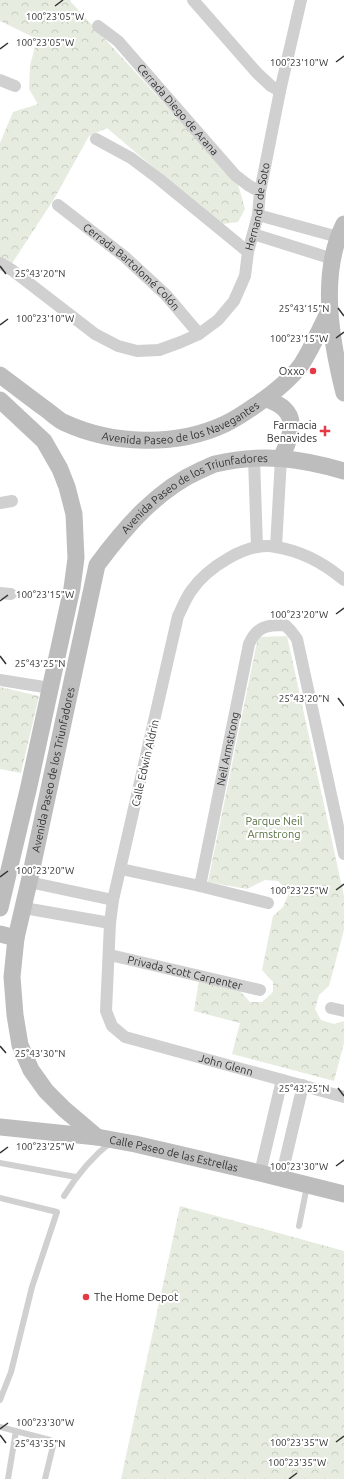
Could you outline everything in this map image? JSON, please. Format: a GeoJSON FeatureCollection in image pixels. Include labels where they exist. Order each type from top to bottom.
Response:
{"type":"FeatureCollection","features":[{"type":"Feature","properties":{"kind":"street"},"geometry":{"type":"LineString","coordinates":[[193,0],[257,73],[271,86],[280,91]]}},
{"type":"Feature","properties":{"kind":"street","name":"Hernando de Soto"},"geometry":{"type":"LineString","coordinates":[[0,263],[12,270],[95,334],[118,346],[137,351],[159,350],[181,342],[199,334],[218,320],[234,301],[244,276],[248,252],[258,215],[260,192],[300,0]]}},
{"type":"Feature","properties":{"kind":"street","name":"Cerrada Diego de Arana"},"geometry":{"type":"LineString","coordinates":[[98,26],[118,41],[235,174],[248,185],[260,192]]}},
{"type":"Feature","properties":{"kind":"street"},"geometry":{"type":"LineString","coordinates":[[0,80],[14,86]]}},
{"type":"Feature","properties":{"kind":"street"},"geometry":{"type":"LineString","coordinates":[[96,139],[132,158],[154,174],[248,252]]}},
{"type":"Feature","properties":{"kind":"street","name":"Cerrada Bartolomé Colón"},"geometry":{"type":"LineString","coordinates":[[58,205],[125,257],[166,295],[199,334]]}},
{"type":"Feature","properties":{"kind":"street"},"geometry":{"type":"LineString","coordinates":[[258,215],[341,230],[331,271],[329,312],[344,393]]}},
{"type":"Feature","properties":{"kind":"street"},"geometry":{"type":"LineString","coordinates":[[253,234],[333,259]]}},
{"type":"Feature","properties":{"kind":"street","name":"Avenida Paseo de los Navegantes"},"geometry":{"type":"LineString","coordinates":[[0,375],[62,422],[84,430],[115,438],[148,441],[192,436],[226,424],[266,399],[286,381],[300,366],[329,312]]}},
{"type":"Feature","properties":{"kind":"street"},"geometry":{"type":"LineString","coordinates":[[266,399],[278,403],[285,409],[290,416],[292,429],[282,458],[266,547]]}},
{"type":"Feature","properties":{"kind":"street"},"geometry":{"type":"LineString","coordinates":[[0,400],[44,441],[62,422]]}},
{"type":"Feature","properties":{"kind":"street","name":"Avenida Paseo de los Triunfadores"},"geometry":{"type":"LineString","coordinates":[[0,908],[29,786],[72,588],[76,558],[74,514],[67,487],[60,469],[44,441]]}},
{"type":"Feature","properties":{"kind":"street"},"geometry":{"type":"LineString","coordinates":[[254,458],[266,547]]}},
{"type":"Feature","properties":{"kind":"street","name":"Avenida Paseo de los Triunfadores"},"geometry":{"type":"LineString","coordinates":[[97,1137],[64,1109],[46,1091],[31,1070],[20,1044],[8,936],[24,908],[97,565],[130,524],[163,493],[189,475],[214,464],[254,458],[282,458],[316,463],[344,471]]}},
{"type":"Feature","properties":{"kind":"street"},"geometry":{"type":"LineString","coordinates":[[266,547],[305,556],[329,568],[344,580]]}},
{"type":"Feature","properties":{"kind":"street","name":"Calle Edwin Aldrin"},"geometry":{"type":"LineString","coordinates":[[112,1026],[106,1011],[110,955],[110,923],[113,900],[178,616],[191,591],[205,575],[221,562],[240,553],[266,547]]}},
{"type":"Feature","properties":{"kind":"street"},"geometry":{"type":"LineString","coordinates":[[76,558],[97,565]]}},
{"type":"Feature","properties":{"kind":"street","name":"Neil Armstrong"},"geometry":{"type":"LineString","coordinates":[[200,886],[249,644],[253,635],[258,630],[274,626],[285,625],[296,639],[344,854]]}},
{"type":"Feature","properties":{"kind":"street"},"geometry":{"type":"LineString","coordinates":[[0,680],[50,688]]}},
{"type":"Feature","properties":{"kind":"street"},"geometry":{"type":"LineString","coordinates":[[121,869],[200,886],[268,903]]}},
{"type":"Feature","properties":{"kind":"street"},"geometry":{"type":"LineString","coordinates":[[29,882],[113,900]]}},
{"type":"Feature","properties":{"kind":"street"},"geometry":{"type":"LineString","coordinates":[[24,908],[110,923]]}},
{"type":"Feature","properties":{"kind":"street","name":"Privada Scott Carpenter"},"geometry":{"type":"LineString","coordinates":[[110,955],[260,990]]}},
{"type":"Feature","properties":{"kind":"street"},"geometry":{"type":"LineString","coordinates":[[331,1008],[344,1011]]}},
{"type":"Feature","properties":{"kind":"street","name":"John Glenn"},"geometry":{"type":"LineString","coordinates":[[112,1026],[125,1037],[344,1097]]}},
{"type":"Feature","properties":{"kind":"street"},"geometry":{"type":"LineString","coordinates":[[260,1173],[282,1080]]}},
{"type":"Feature","properties":{"kind":"street"},"geometry":{"type":"LineString","coordinates":[[281,1178],[303,1085]]}},
{"type":"Feature","properties":{"kind":"street","name":"Calle Paseo de las Estrellas"},"geometry":{"type":"LineString","coordinates":[[0,1127],[97,1137],[135,1144],[344,1194]]}},
{"type":"Feature","properties":{"kind":"lane"},"geometry":{"type":"LineString","coordinates":[[64,1196],[76,1177],[100,1151],[114,1140]]}},
{"type":"Feature","properties":{"kind":"lane"},"geometry":{"type":"LineString","coordinates":[[0,1163],[76,1177]]}},
{"type":"Feature","properties":{"kind":"lane"},"geometry":{"type":"LineString","coordinates":[[299,1226],[307,1184]]}},
{"type":"Feature","properties":{"kind":"lane"},"geometry":{"type":"LineString","coordinates":[[0,1198],[57,1212],[32,1287],[11,1372],[0,1400]]}},
{"type":"Feature","properties":{"kind":"lane"},"geometry":{"type":"LineString","coordinates":[[0,1427],[46,1438],[53,1442],[45,1479]]}},
{"type":"Feature","properties":{"kind":"lane"},"geometry":{"type":"LineString","coordinates":[[8,1479],[16,1431]]}},
{"type":"Feature","properties":{"kind":"green space"},"geometry":{"type":"Polygon","coordinates":[[[0,0],[71,0],[70,1],[238,184],[245,209],[238,222],[223,224],[193,201],[107,128],[89,136],[54,199],[11,265],[0,259],[0,143],[13,112],[38,104],[29,89],[30,66],[37,39],[0,21],[0,0]]]}},
{"type":"Feature","properties":{"kind":"green space","name":"Parque Neil Armstrong"},"geometry":{"type":"Polygon","coordinates":[[[287,636],[344,896],[344,930],[329,986],[319,995],[315,1009],[321,1020],[334,1024],[344,1021],[344,1043],[334,1081],[232,1054],[240,1023],[194,1011],[199,980],[240,991],[250,1002],[262,1002],[273,992],[273,982],[262,970],[273,916],[283,907],[289,893],[278,881],[265,880],[247,889],[208,882],[258,637],[287,636]]]}},
{"type":"Feature","properties":{"kind":"green space"},"geometry":{"type":"Polygon","coordinates":[[[0,687],[39,696],[21,773],[0,769],[0,687]]]}},
{"type":"Feature","properties":{"kind":"green space"},"geometry":{"type":"Polygon","coordinates":[[[180,1206],[344,1251],[344,1479],[121,1479],[180,1206]]]}},
{"type":"Feature","properties":{"kind":"place","name":"Oxxo"},"geometry":{"type":"Point","coordinates":[313,371]}},
{"type":"Feature","properties":{"kind":"place","name":"Farmacia Benavides"},"geometry":{"type":"Point","coordinates":[325,431]}},
{"type":"Feature","properties":{"kind":"place","name":"The Home Depot"},"geometry":{"type":"Point","coordinates":[86,1297]}}]}
